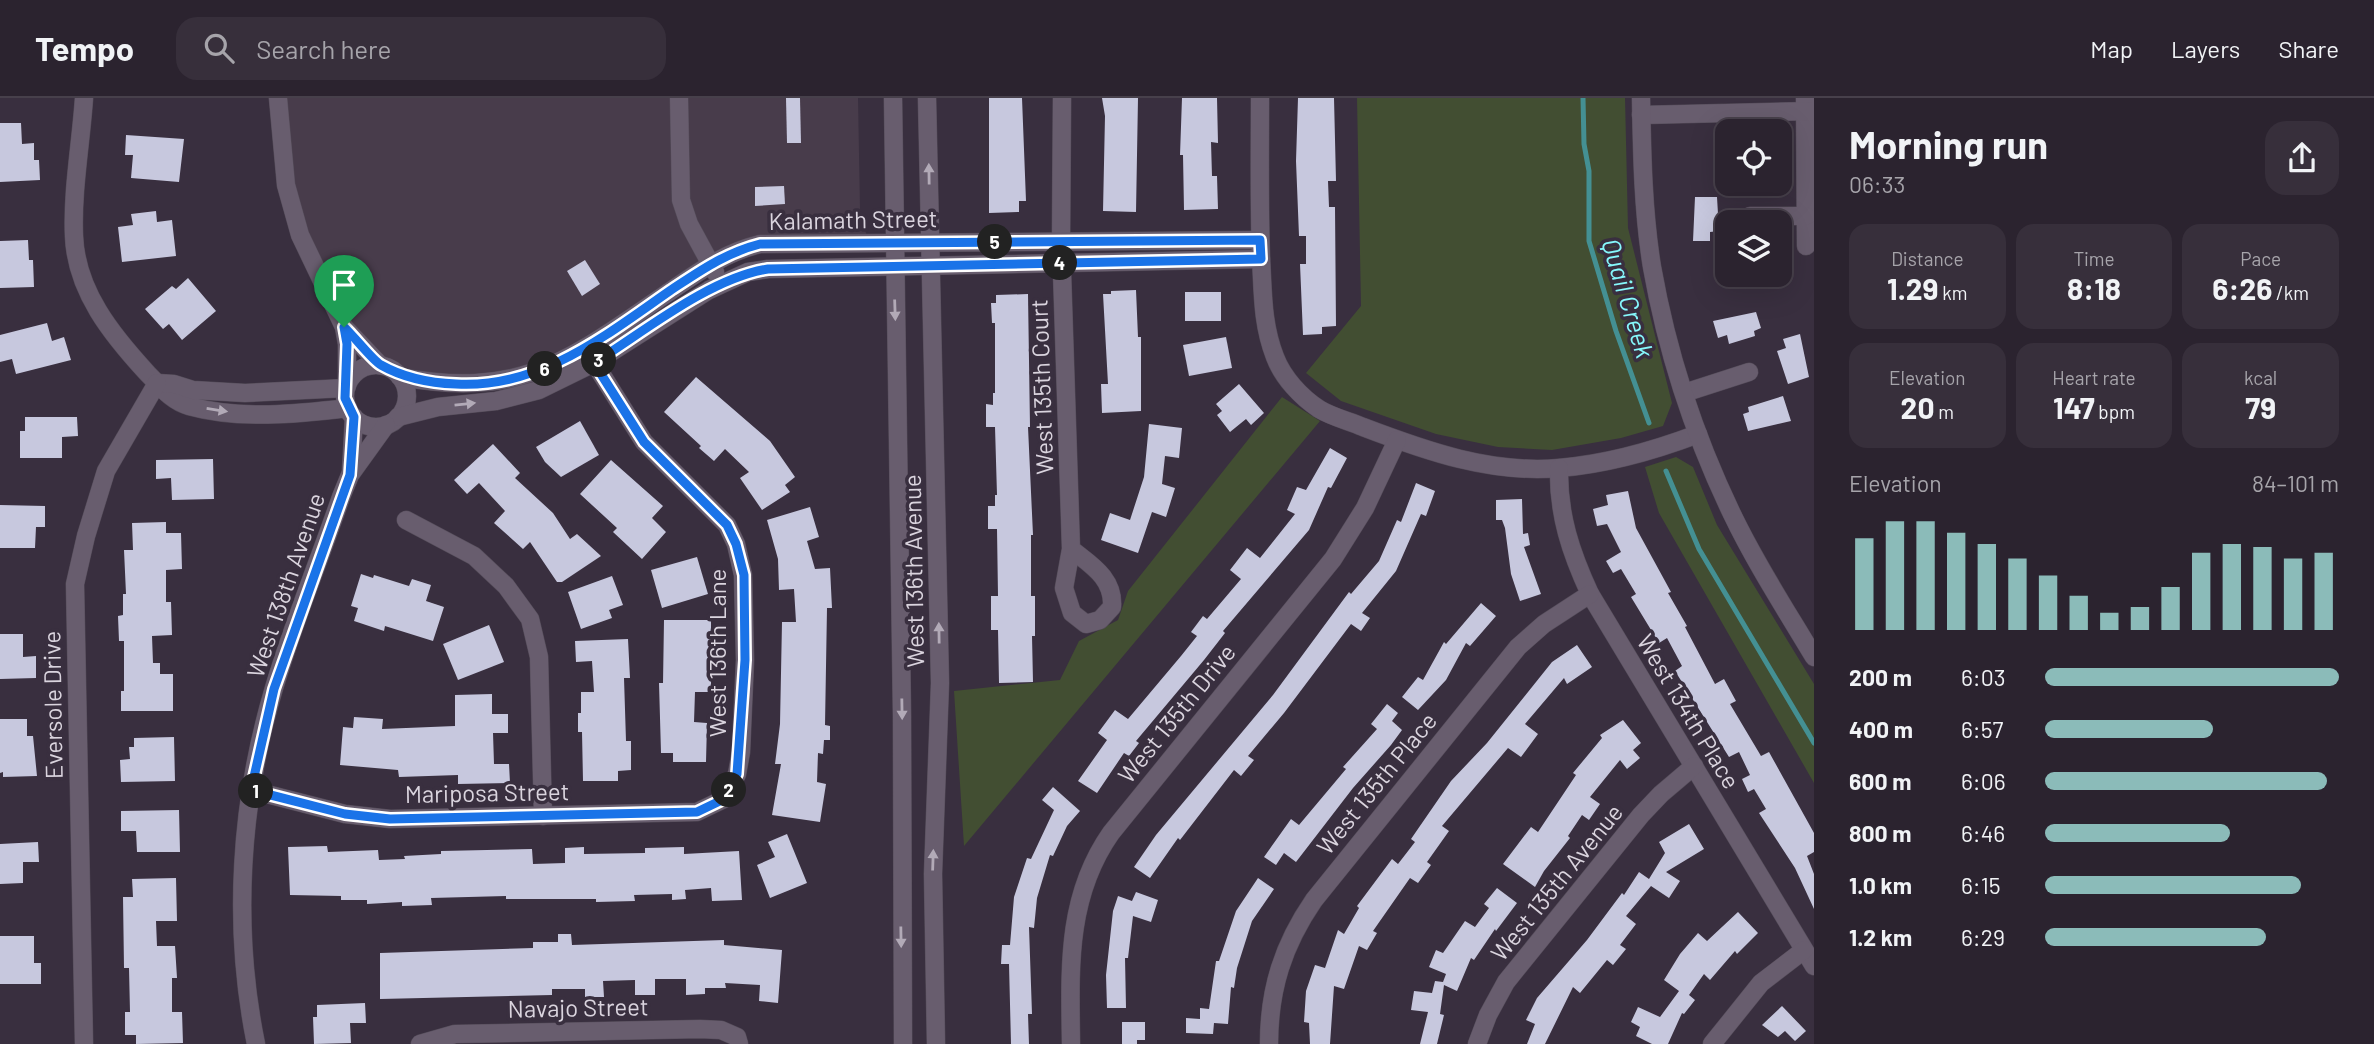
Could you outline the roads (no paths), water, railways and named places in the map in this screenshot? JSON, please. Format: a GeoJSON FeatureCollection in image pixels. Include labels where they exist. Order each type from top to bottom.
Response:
{"type":"FeatureCollection","features":[{"type":"Feature","properties":{"kind":"street"},"geometry":{"type":"LineString","coordinates":[[84,98],[74,237],[79,271],[94,305],[120,344],[170,397],[188,405],[244,414],[351,413],[369,426],[392,421],[407,402],[405,384],[393,370],[380,365],[344,327]]}},
{"type":"Feature","properties":{"kind":"street"},"geometry":{"type":"LineString","coordinates":[[278,98],[286,185],[300,235],[344,327],[351,413]]}},
{"type":"Feature","properties":{"kind":"street"},"geometry":{"type":"LineString","coordinates":[[679,98],[681,201],[689,224],[722,284]]}},
{"type":"Feature","properties":{"kind":"street","name":"West 136th Avenue"},"geometry":{"type":"LineString","coordinates":[[893,98],[902,716],[903,1044]]}},
{"type":"Feature","properties":{"kind":"street","name":"West 136th Avenue"},"geometry":{"type":"LineString","coordinates":[[928,98],[940,683],[933,874],[936,1044]]}},
{"type":"Feature","properties":{"kind":"street","name":"West 135th Court"},"geometry":{"type":"LineString","coordinates":[[1062,98],[1061,241],[1071,549]]}},
{"type":"Feature","properties":{"kind":"street"},"geometry":{"type":"LineString","coordinates":[[1260,98],[1260,240],[1266,328],[1284,375],[1321,410],[1396,440],[1474,463],[1531,469],[1559,468],[1630,457],[1698,433]]}},
{"type":"Feature","properties":{"kind":"street"},"geometry":{"type":"LineString","coordinates":[[1806,246],[1808,107],[1641,107],[1645,206],[1652,265],[1664,326],[1684,393],[1732,514],[1814,657]]}},
{"type":"Feature","properties":{"kind":"street"},"geometry":{"type":"LineString","coordinates":[[1792,216],[1806,216]]}},
{"type":"Feature","properties":{"kind":"street","name":"Kalamath Street"},"geometry":{"type":"LineString","coordinates":[[392,421],[438,407],[516,397],[539,390],[590,355],[710,263],[736,250],[760,244],[1260,240]]}},
{"type":"Feature","properties":{"kind":"street","name":"Kalamath Street"},"geometry":{"type":"LineString","coordinates":[[400,377],[438,383],[490,383],[536,373],[590,355],[722,284],[748,272],[768,269],[1261,259]]}},
{"type":"Feature","properties":{"kind":"street","name":"West 136th Lane"},"geometry":{"type":"LineString","coordinates":[[590,355],[644,442],[727,525],[736,544],[744,575],[745,660],[737,774],[724,799]]}},
{"type":"Feature","properties":{"kind":"street"},"geometry":{"type":"LineString","coordinates":[[347,387],[356,372],[380,365]]}},
{"type":"Feature","properties":{"kind":"street"},"geometry":{"type":"LineString","coordinates":[[1684,393],[1749,372]]}},
{"type":"Feature","properties":{"kind":"street"},"geometry":{"type":"LineString","coordinates":[[157,383],[174,384],[193,390],[244,393],[347,387]]}},
{"type":"Feature","properties":{"kind":"street","name":"Eversole Drive"},"geometry":{"type":"LineString","coordinates":[[84,1044],[75,584],[106,471],[157,383]]}},
{"type":"Feature","properties":{"kind":"street","name":"West 138th Avenue"},"geometry":{"type":"LineString","coordinates":[[350,475],[351,413]]}},
{"type":"Feature","properties":{"kind":"street","name":"West 138th Avenue"},"geometry":{"type":"LineString","coordinates":[[256,1044],[247,1000],[242,923],[243,856],[251,790],[274,689],[350,475],[392,421]]}},
{"type":"Feature","properties":{"kind":"street","name":"West 135th Drive"},"geometry":{"type":"LineString","coordinates":[[1071,1044],[1072,930],[1080,894],[1092,863],[1111,833],[1333,559],[1365,508],[1396,440]]}},
{"type":"Feature","properties":{"kind":"street","name":"West 134th Place"},"geometry":{"type":"LineString","coordinates":[[1559,468],[1558,487],[1567,539],[1590,594],[1814,966]]}},
{"type":"Feature","properties":{"kind":"street"},"geometry":{"type":"LineString","coordinates":[[406,520],[474,556],[506,586],[530,619],[539,657],[543,816]]}},
{"type":"Feature","properties":{"kind":"street","name":"West 135th Place"},"geometry":{"type":"LineString","coordinates":[[1269,1044],[1270,1010],[1280,960],[1298,923],[1314,900],[1518,647],[1544,624],[1590,594]]}},
{"type":"Feature","properties":{"kind":"street","name":"West 135th Avenue"},"geometry":{"type":"LineString","coordinates":[[1477,1044],[1497,996],[1525,956],[1641,815],[1694,766]]}},
{"type":"Feature","properties":{"kind":"street","name":"Mariposa Street"},"geometry":{"type":"LineString","coordinates":[[251,790],[345,814],[390,819],[697,812],[724,799]]}},
{"type":"Feature","properties":{"kind":"street"},"geometry":{"type":"LineString","coordinates":[[1712,1044],[1761,983],[1804,950]]}},
{"type":"Feature","properties":{"kind":"street","name":"Navajo Street"},"geometry":{"type":"LineString","coordinates":[[420,1044],[454,1034],[687,1029],[721,1030],[738,1041]]}},
{"type":"Feature","properties":{"kind":"waterway","name":"Quail Creek"},"geometry":{"type":"LineString","coordinates":[[1583,98],[1584,144],[1589,171],[1589,241],[1616,331],[1649,423]]}},
{"type":"Feature","properties":{"kind":"waterway","name":"Quail Creek"},"geometry":{"type":"LineString","coordinates":[[1666,471],[1699,549],[1814,743]]}}]}
